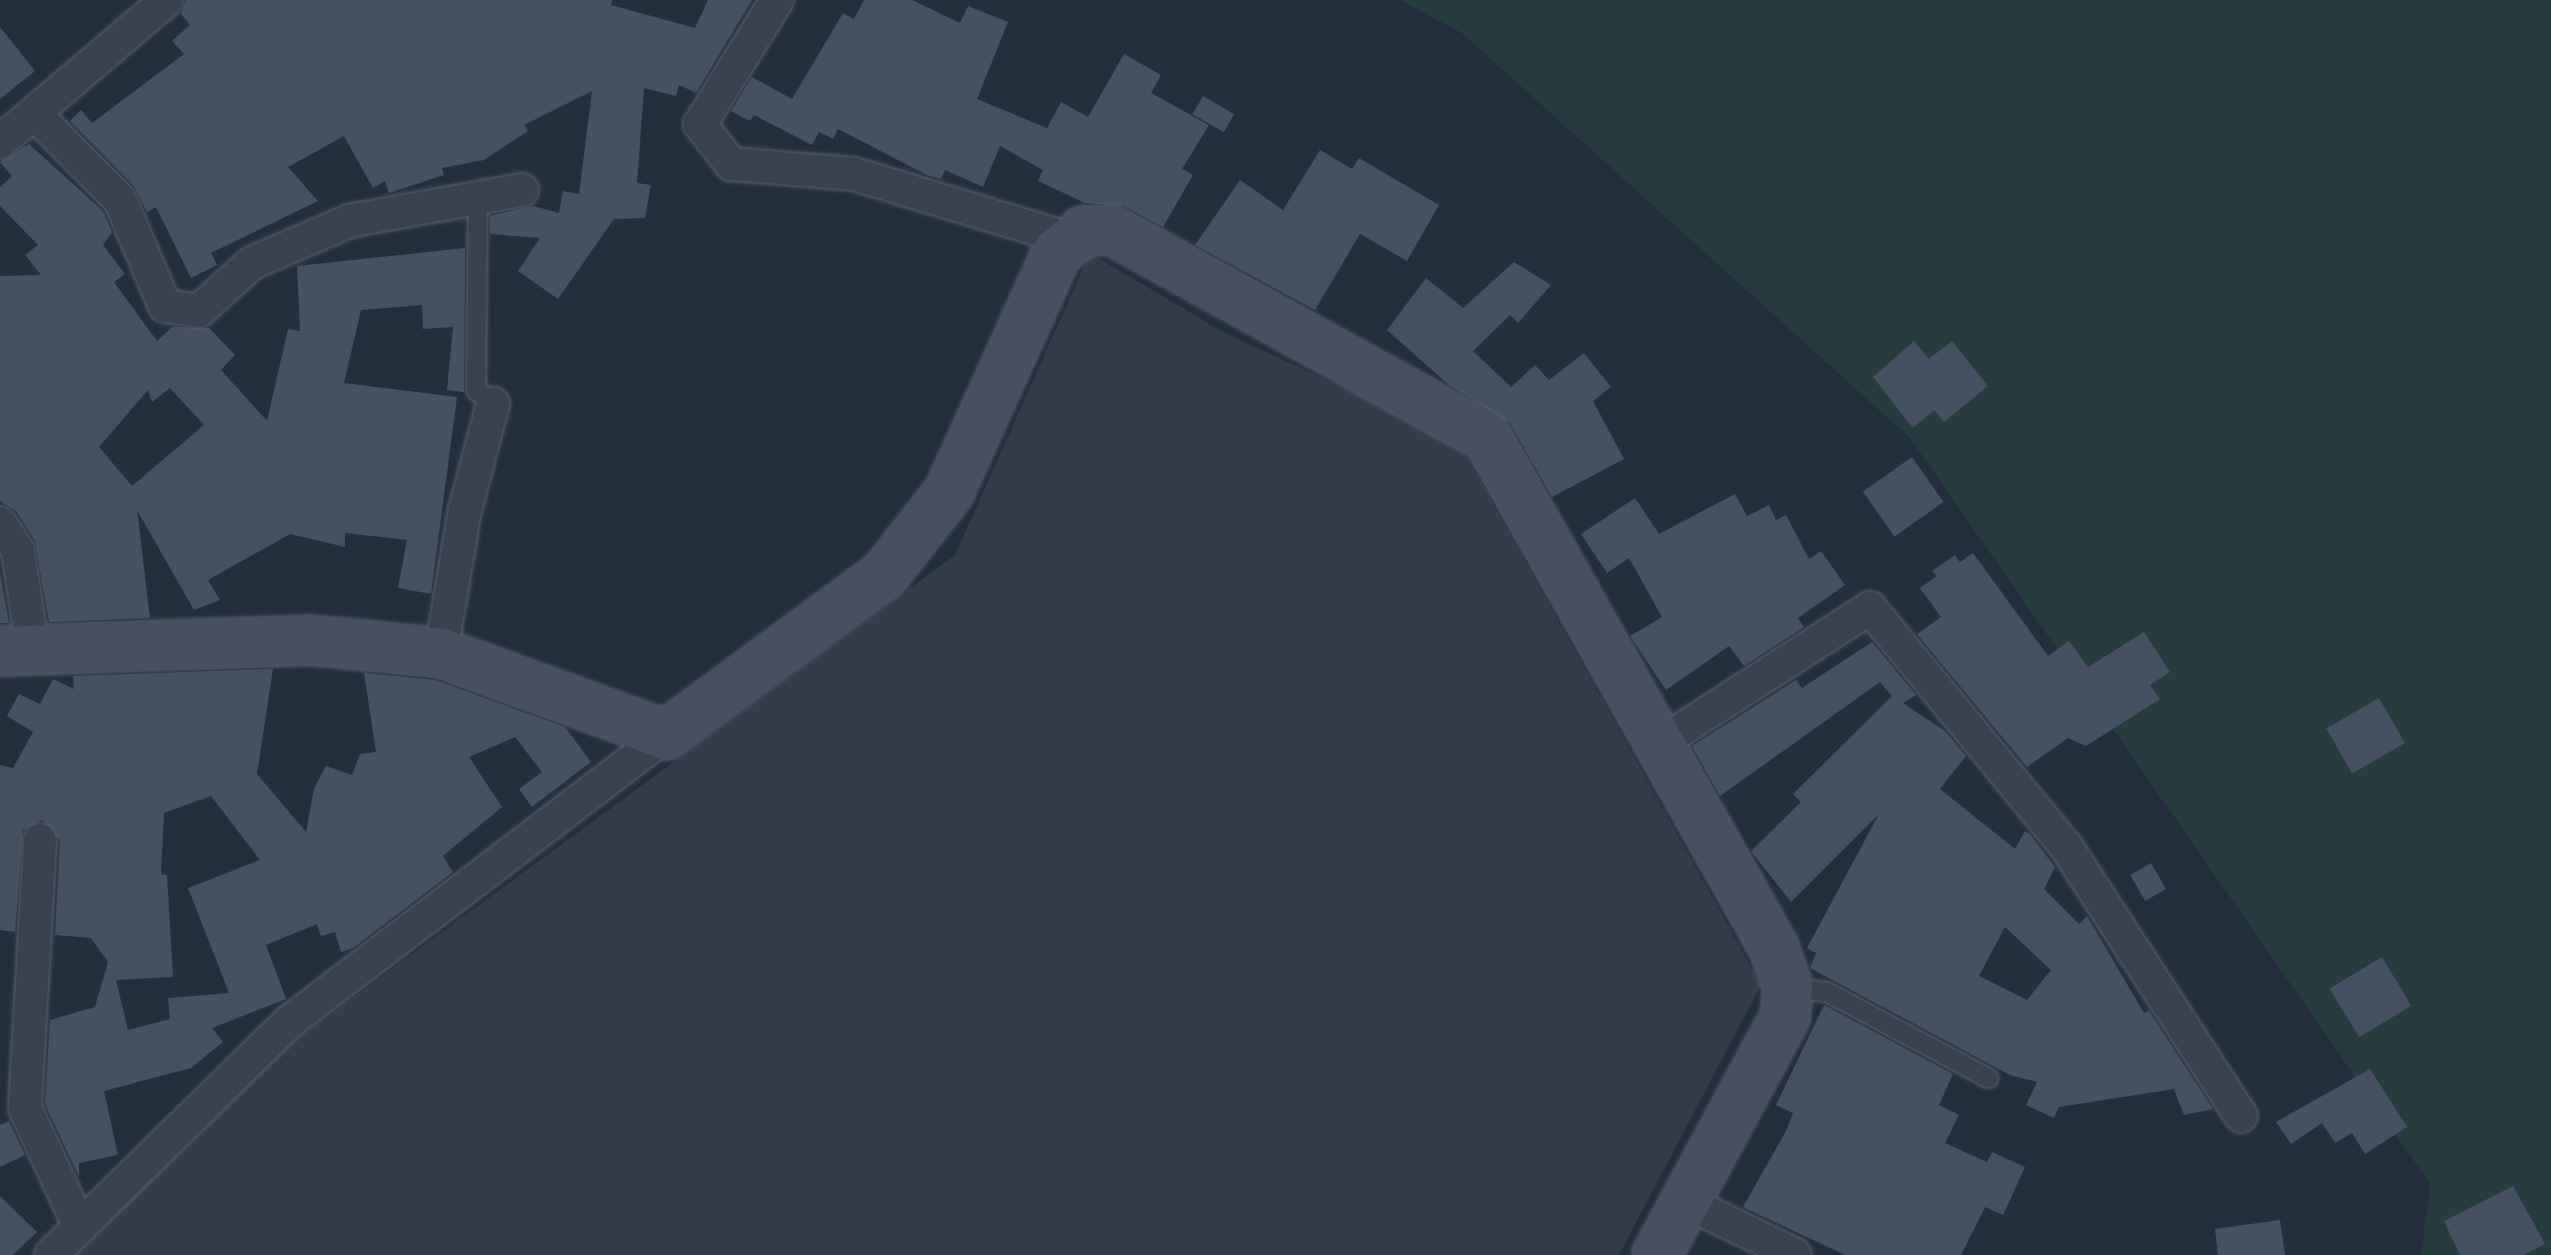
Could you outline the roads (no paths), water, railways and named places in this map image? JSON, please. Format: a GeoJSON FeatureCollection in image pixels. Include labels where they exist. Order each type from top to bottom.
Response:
{"type":"FeatureCollection","features":[{"type":"Feature","properties":{"kind":"street"},"geometry":{"type":"LineString","coordinates":[[0,142],[167,0]]}},
{"type":"Feature","properties":{"kind":"street"},"geometry":{"type":"LineString","coordinates":[[777,0],[700,124],[731,164],[854,174],[1072,240]]}},
{"type":"Feature","properties":{"kind":"street"},"geometry":{"type":"LineString","coordinates":[[34,113],[120,200],[165,306],[199,311],[252,264],[349,221],[522,190]]}},
{"type":"Feature","properties":{"kind":"street"},"geometry":{"type":"LineString","coordinates":[[51,1255],[289,1022],[884,574],[950,492],[1057,253],[1084,230],[1112,230],[1488,437],[1660,744],[1774,948],[1788,988],[1785,1017],[1657,1255]]}},
{"type":"Feature","properties":{"kind":"street"},"geometry":{"type":"LineString","coordinates":[[440,652],[465,510],[494,404]]}},
{"type":"Feature","properties":{"kind":"street"},"geometry":{"type":"LineString","coordinates":[[0,522],[18,551],[11,656],[309,640],[440,652],[666,735]]}},
{"type":"Feature","properties":{"kind":"street"},"geometry":{"type":"LineString","coordinates":[[1660,744],[1870,608],[2065,844],[2240,1116]]}},
{"type":"Feature","properties":{"kind":"street"},"geometry":{"type":"LineString","coordinates":[[40,840],[12,1114],[80,1227]]}},
{"type":"Feature","properties":{"kind":"street"},"geometry":{"type":"LineString","coordinates":[[1684,1201],[1795,1255]]}},
{"type":"Feature","properties":{"kind":"lane"},"geometry":{"type":"LineString","coordinates":[[478,198],[476,390],[494,404]]}},
{"type":"Feature","properties":{"kind":"lane"},"geometry":{"type":"LineString","coordinates":[[1788,988],[1827,992],[1988,1078]]}}]}
